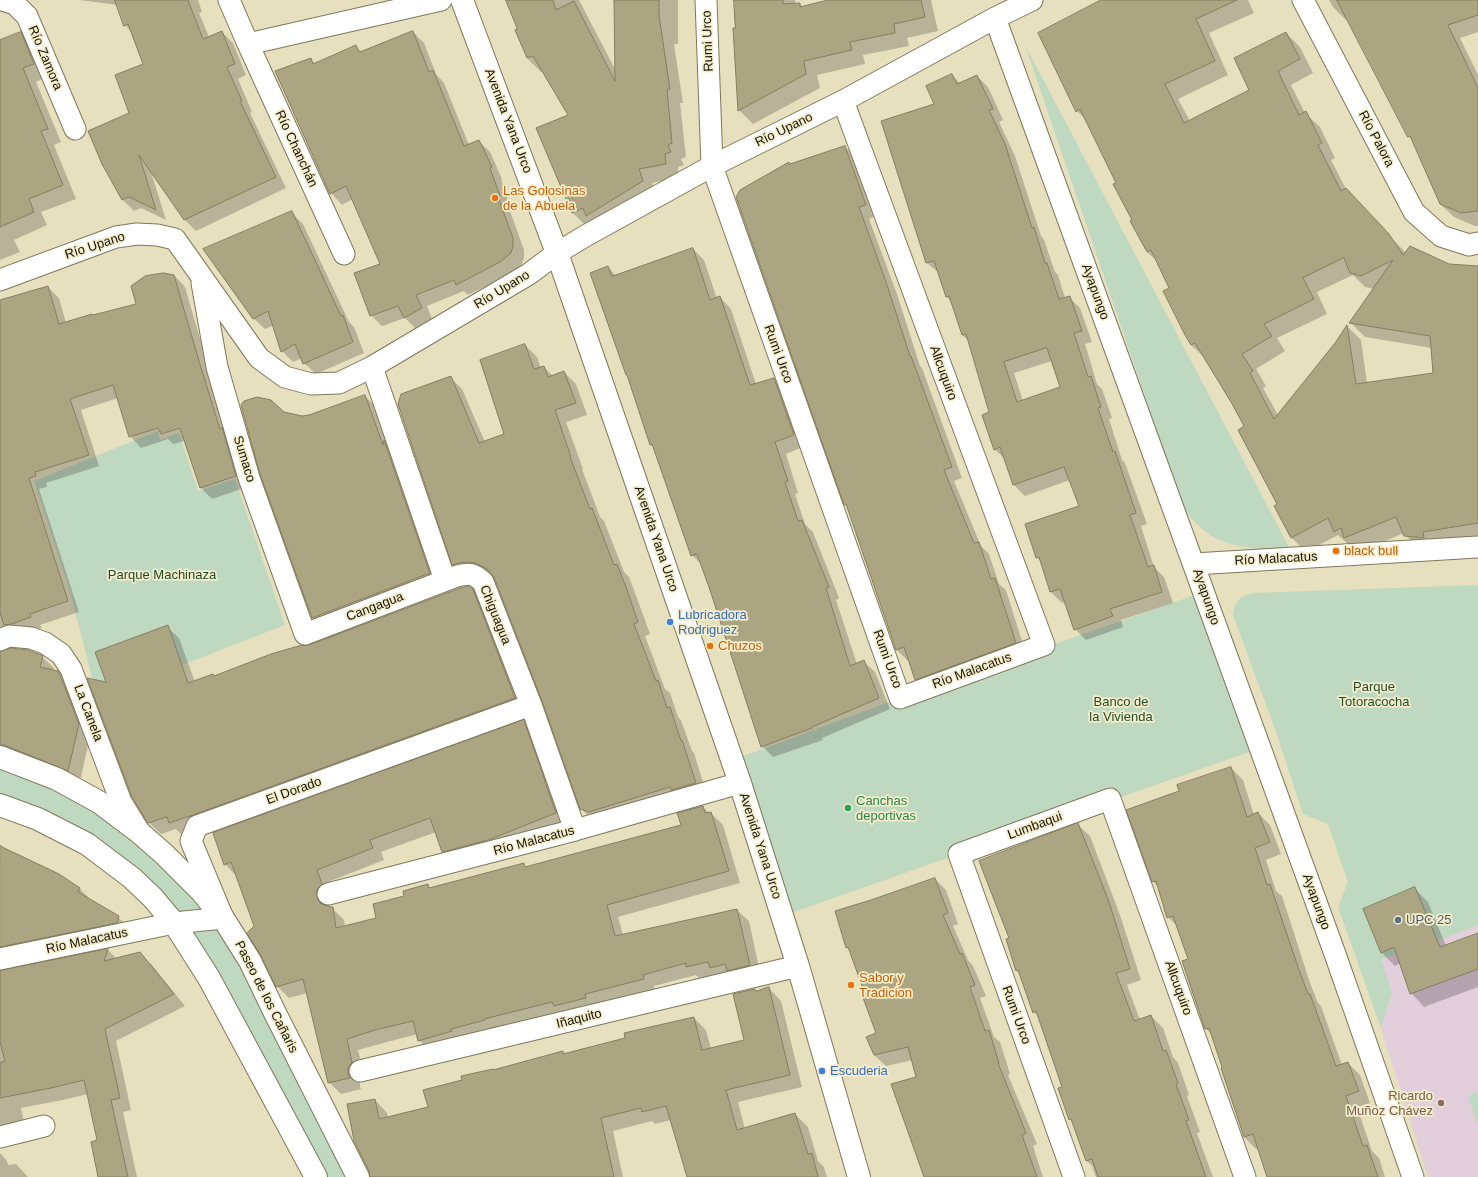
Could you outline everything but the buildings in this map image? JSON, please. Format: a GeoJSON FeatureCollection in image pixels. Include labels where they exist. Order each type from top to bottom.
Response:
{"type":"FeatureCollection","features":[{"type":"Feature","properties":{"kind":"street","name":"Río Zamora"},"geometry":{"type":"LineString","coordinates":[[2,0],[15,4],[27,16],[75,129]]}},
{"type":"Feature","properties":{"kind":"street","name":"Río Chanchán"},"geometry":{"type":"LineString","coordinates":[[230,0],[248,44],[344,254]]}},
{"type":"Feature","properties":{"kind":"street"},"geometry":{"type":"LineString","coordinates":[[248,44],[441,0]]}},
{"type":"Feature","properties":{"kind":"street","name":"Avenida Yana Urco"},"geometry":{"type":"LineString","coordinates":[[462,0],[557,253],[740,783],[798,966],[859,1177]]}},
{"type":"Feature","properties":{"kind":"street","name":"Rumi Urco"},"geometry":{"type":"LineString","coordinates":[[706,0],[712,166],[900,698]]}},
{"type":"Feature","properties":{"kind":"street","name":"Río Upano"},"geometry":{"type":"LineString","coordinates":[[0,280],[116,237],[137,234],[157,235],[175,239],[260,358],[285,377],[311,384],[339,383],[372,368],[529,274],[557,253],[712,166],[843,101],[995,18],[1032,0]]}},
{"type":"Feature","properties":{"kind":"street","name":"Río Palora"},"geometry":{"type":"LineString","coordinates":[[1303,0],[1414,212],[1441,236],[1469,245],[1478,243]]}},
{"type":"Feature","properties":{"kind":"street","name":"Ayapungo"},"geometry":{"type":"LineString","coordinates":[[995,18],[1335,954],[1413,1177]]}},
{"type":"Feature","properties":{"kind":"street","name":"Allcuquiro"},"geometry":{"type":"LineString","coordinates":[[843,101],[1044,645]]}},
{"type":"Feature","properties":{"kind":"street","name":"Sumaco"},"geometry":{"type":"LineString","coordinates":[[202,278],[217,367],[221,382],[249,478],[305,634]]}},
{"type":"Feature","properties":{"kind":"street"},"geometry":{"type":"LineString","coordinates":[[372,368],[445,580]]}},
{"type":"Feature","properties":{"kind":"street","name":"Río Malacatus"},"geometry":{"type":"LineString","coordinates":[[1194,564],[1478,547]]}},
{"type":"Feature","properties":{"kind":"street","name":"Chiguagua"},"geometry":{"type":"LineString","coordinates":[[445,580],[466,574],[475,575],[483,582],[531,705],[575,830]]}},
{"type":"Feature","properties":{"kind":"street","name":"Cangagua"},"geometry":{"type":"LineString","coordinates":[[305,634],[445,580]]}},
{"type":"Feature","properties":{"kind":"street","name":"La Canela"},"geometry":{"type":"LineString","coordinates":[[0,640],[9,636],[31,638],[45,643],[61,654],[71,669],[121,802],[140,833]]}},
{"type":"Feature","properties":{"kind":"street","name":"Río Malacatus"},"geometry":{"type":"LineString","coordinates":[[900,698],[1044,645]]}},
{"type":"Feature","properties":{"kind":"street","name":"El Dorado"},"geometry":{"type":"LineString","coordinates":[[223,918],[191,841],[197,826],[531,705]]}},
{"type":"Feature","properties":{"kind":"street","name":"Paseo de los Cañaris"},"geometry":{"type":"LineString","coordinates":[[0,757],[57,779],[99,802],[140,833],[164,854],[202,892],[223,918],[250,961],[274,1013],[358,1177]]}},
{"type":"Feature","properties":{"kind":"street","name":"Río Malacatus"},"geometry":{"type":"LineString","coordinates":[[328,894],[575,830],[740,783]]}},
{"type":"Feature","properties":{"kind":"street","name":"Allcuquiro"},"geometry":{"type":"LineString","coordinates":[[1110,799],[1245,1177]]}},
{"type":"Feature","properties":{"kind":"street","name":"Lumbaqui"},"geometry":{"type":"LineString","coordinates":[[959,854],[1110,799]]}},
{"type":"Feature","properties":{"kind":"street"},"geometry":{"type":"LineString","coordinates":[[0,805],[38,819],[87,844],[132,878],[153,898],[174,922],[209,978],[316,1177]]}},
{"type":"Feature","properties":{"kind":"street","name":"Rumi Urco"},"geometry":{"type":"LineString","coordinates":[[959,854],[1074,1177]]}},
{"type":"Feature","properties":{"kind":"street"},"geometry":{"type":"LineString","coordinates":[[174,922],[223,918]]}},
{"type":"Feature","properties":{"kind":"street","name":"Río Malacatus"},"geometry":{"type":"LineString","coordinates":[[0,958],[174,922]]}},
{"type":"Feature","properties":{"kind":"street","name":"Iñaquito"},"geometry":{"type":"LineString","coordinates":[[360,1071],[798,966]]}},
{"type":"Feature","properties":{"kind":"street"},"geometry":{"type":"LineString","coordinates":[[0,1137],[44,1126]]}},
{"type":"Feature","properties":{"kind":"shaded area","name":"Ricardo Muñoz Chávez"},"geometry":{"type":"Polygon","coordinates":[[[1478,925],[1478,1177],[1428,1177],[1381,1028],[1392,993],[1380,959],[1443,939],[1478,925]]]}},
{"type":"Feature","properties":{"kind":"green space"},"geometry":{"type":"Polygon","coordinates":[[[1025,45],[1291,551],[1242,546],[1215,538],[1191,518],[1181,502],[1025,45]]]}},
{"type":"Feature","properties":{"kind":"green space","name":"Parque Machinaza"},"geometry":{"type":"Polygon","coordinates":[[[158,431],[160,440],[179,433],[198,491],[235,479],[285,625],[97,698],[70,591],[34,481],[158,431]]]}},
{"type":"Feature","properties":{"kind":"green space","name":"Parque Totoracocha"},"geometry":{"type":"Polygon","coordinates":[[[1478,585],[1478,925],[1443,939],[1381,959],[1392,993],[1381,1028],[1338,907],[1348,882],[1328,824],[1303,814],[1274,726],[1233,615],[1234,610],[1237,602],[1242,597],[1254,593],[1478,585]]]}},
{"type":"Feature","properties":{"kind":"green space","name":"Banco de la Vivienda"},"geometry":{"type":"Polygon","coordinates":[[[1198,594],[1255,750],[791,913],[736,759],[889,702],[1198,594]]]}},
{"type":"Feature","properties":{"kind":"green space"},"geometry":{"type":"Polygon","coordinates":[[[0,757],[57,779],[202,892],[358,1177],[316,1177],[234,1024],[132,878],[0,805],[0,757]]]}},
{"type":"Feature","properties":{"kind":"green space"},"geometry":{"type":"Polygon","coordinates":[[[1478,1092],[1478,1125],[1468,1096],[1478,1092]]]}},
{"type":"Feature","properties":{"kind":"place","name":"Las Golosinas de la Abuela"},"geometry":{"type":"Point","coordinates":[495,198]}},
{"type":"Feature","properties":{"kind":"place","name":"black bull"},"geometry":{"type":"Point","coordinates":[1336,551]}},
{"type":"Feature","properties":{"kind":"place","name":"Lubricadora Rodriguez"},"geometry":{"type":"Point","coordinates":[670,622]}},
{"type":"Feature","properties":{"kind":"place","name":"Chuzos"},"geometry":{"type":"Point","coordinates":[710,646]}},
{"type":"Feature","properties":{"kind":"place","name":"Canchas deportivas"},"geometry":{"type":"Point","coordinates":[848,808]}},
{"type":"Feature","properties":{"kind":"place","name":"UPC 25"},"geometry":{"type":"Point","coordinates":[1398,920]}},
{"type":"Feature","properties":{"kind":"place","name":"Sabor y Tradicion"},"geometry":{"type":"Point","coordinates":[851,985]}},
{"type":"Feature","properties":{"kind":"place","name":"Escuderia"},"geometry":{"type":"Point","coordinates":[822,1071]}},
{"type":"Feature","properties":{"kind":"place","name":"Ricardo Muñoz Chávez"},"geometry":{"type":"Point","coordinates":[1441,1103]}}]}
